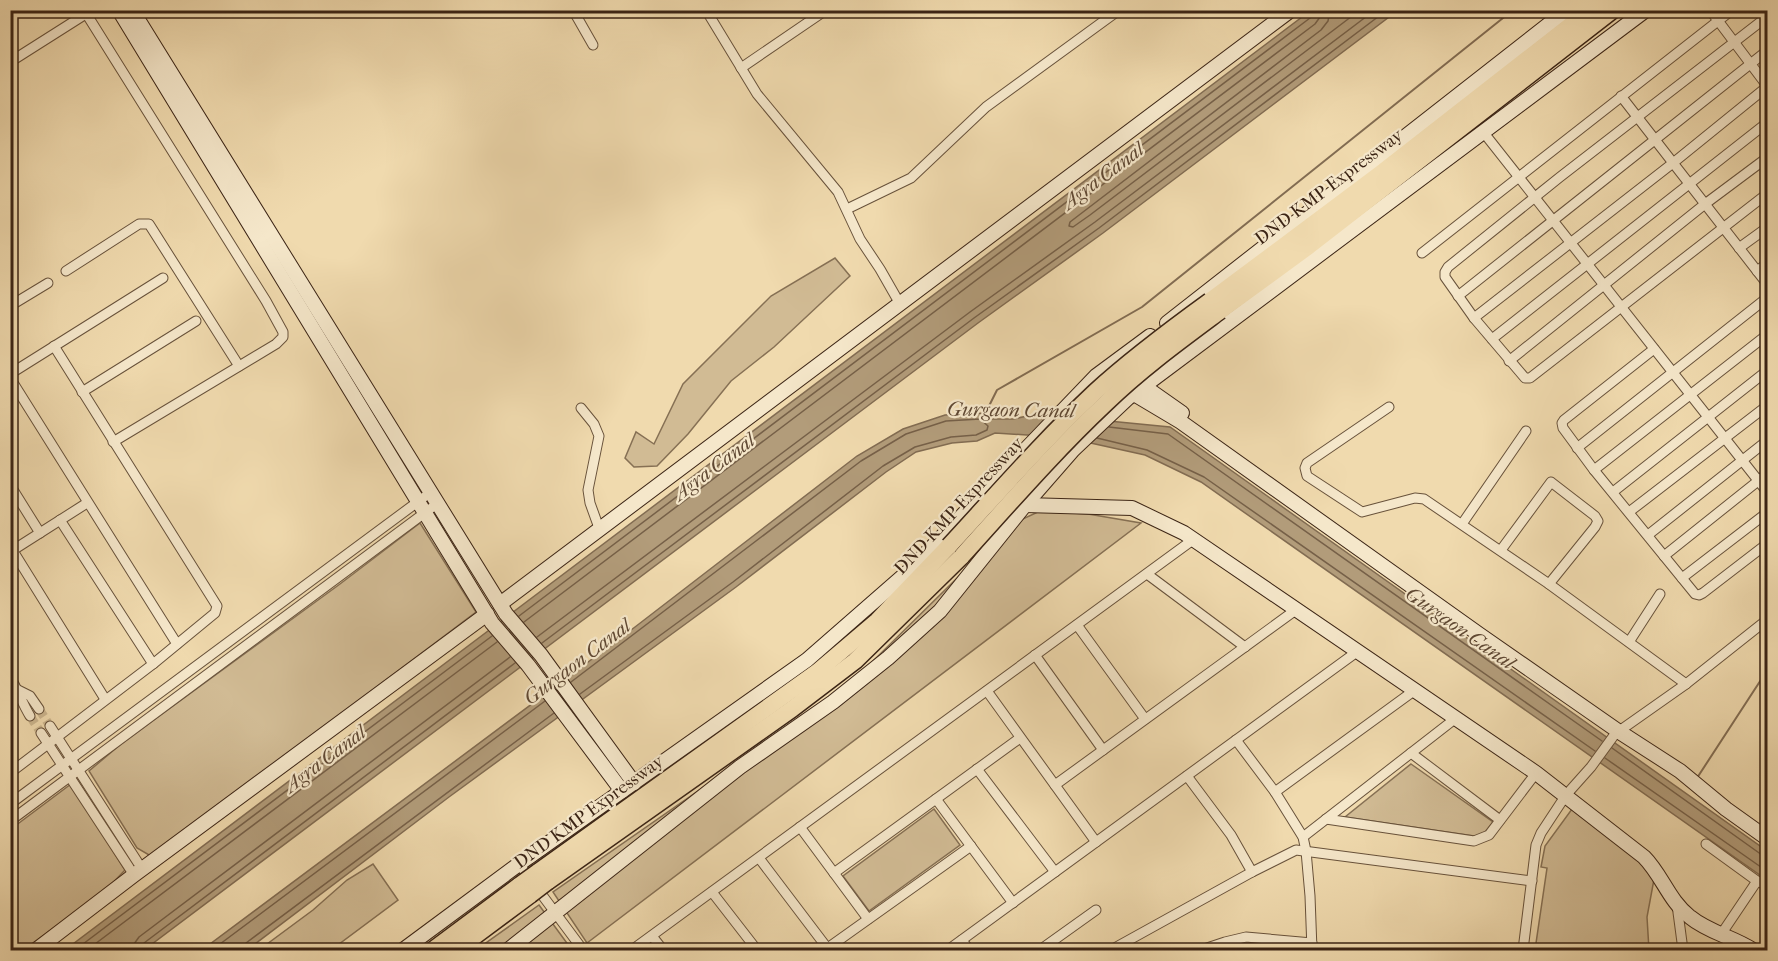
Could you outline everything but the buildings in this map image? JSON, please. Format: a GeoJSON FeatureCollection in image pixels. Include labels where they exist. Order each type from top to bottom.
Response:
{"type":"FeatureCollection","features":[{"type":"Feature","properties":{"kind":"highway","name":"DND KMP Expressway"},"geometry":{"type":"LineString","coordinates":[[433,951],[792,709],[855,661],[956,551],[1107,401],[1215,306],[1590,10]]}},
{"type":"Feature","properties":{"kind":"highway","name":"DND KMP Expressway"},"geometry":{"type":"LineString","coordinates":[[1215,306],[1319,239],[1613,10]]}},
{"type":"Feature","properties":{"kind":"highway","name":"DND KMP Expressway"},"geometry":{"type":"LineString","coordinates":[[456,951],[525,890]]}},
{"type":"Feature","properties":{"kind":"street"},"geometry":{"type":"LineString","coordinates":[[119,10],[490,619],[528,665],[622,791]]}},
{"type":"Feature","properties":{"kind":"street"},"geometry":{"type":"LineString","coordinates":[[132,10],[503,609],[541,655],[634,783]]}},
{"type":"Feature","properties":{"kind":"street"},"geometry":{"type":"LineString","coordinates":[[573,10],[593,45]]}},
{"type":"Feature","properties":{"kind":"street"},"geometry":{"type":"LineString","coordinates":[[706,10],[757,94],[838,192],[860,239],[900,304]]}},
{"type":"Feature","properties":{"kind":"street"},"geometry":{"type":"LineString","coordinates":[[741,68],[826,10]]}},
{"type":"Feature","properties":{"kind":"street"},"geometry":{"type":"LineString","coordinates":[[846,209],[911,178],[986,107],[1119,10]]}},
{"type":"Feature","properties":{"kind":"street"},"geometry":{"type":"LineString","coordinates":[[503,609],[599,528],[1156,114],[1291,10]]}},
{"type":"Feature","properties":{"kind":"street"},"geometry":{"type":"LineString","coordinates":[[403,951],[519,864],[807,660],[910,570],[1096,376],[1567,10]]}},
{"type":"Feature","properties":{"kind":"street"},"geometry":{"type":"LineString","coordinates":[[508,951],[740,767],[833,702],[888,658],[940,611],[1025,505],[1082,441],[1139,391],[1646,10]]}},
{"type":"Feature","properties":{"kind":"street"},"geometry":{"type":"LineString","coordinates":[[1474,318],[1673,163],[1767,86],[1710,10]]}},
{"type":"Feature","properties":{"kind":"street"},"geometry":{"type":"LineString","coordinates":[[1422,253],[1731,10]]}},
{"type":"Feature","properties":{"kind":"street"},"geometry":{"type":"LineString","coordinates":[[10,62],[88,12],[281,328],[283,337],[280,341],[113,442]]}},
{"type":"Feature","properties":{"kind":"street"},"geometry":{"type":"LineString","coordinates":[[1767,16],[1446,269],[1446,280],[1509,360],[1525,378],[1530,378],[1767,193]]}},
{"type":"Feature","properties":{"kind":"street"},"geometry":{"type":"LineString","coordinates":[[1458,296],[1767,50]]}},
{"type":"Feature","properties":{"kind":"street"},"geometry":{"type":"LineString","coordinates":[[1621,96],[1767,285]]}},
{"type":"Feature","properties":{"kind":"street"},"geometry":{"type":"LineString","coordinates":[[1492,339],[1767,122]]}},
{"type":"Feature","properties":{"kind":"street"},"geometry":{"type":"LineString","coordinates":[[1484,133],[1767,493]]}},
{"type":"Feature","properties":{"kind":"street"},"geometry":{"type":"LineString","coordinates":[[1509,360],[1704,204],[1767,157]]}},
{"type":"Feature","properties":{"kind":"street"},"geometry":{"type":"LineString","coordinates":[[66,271],[139,224],[149,224],[239,366]]}},
{"type":"Feature","properties":{"kind":"street"},"geometry":{"type":"LineString","coordinates":[[1739,248],[1767,227]]}},
{"type":"Feature","properties":{"kind":"street"},"geometry":{"type":"LineString","coordinates":[[1757,271],[1767,263]]}},
{"type":"Feature","properties":{"kind":"street"},"geometry":{"type":"LineString","coordinates":[[163,278],[10,376],[87,503],[177,644]]}},
{"type":"Feature","properties":{"kind":"street"},"geometry":{"type":"LineString","coordinates":[[10,306],[48,283]]}},
{"type":"Feature","properties":{"kind":"street"},"geometry":{"type":"LineString","coordinates":[[1577,448],[1767,297]]}},
{"type":"Feature","properties":{"kind":"street"},"geometry":{"type":"LineString","coordinates":[[82,392],[196,321]]}},
{"type":"Feature","properties":{"kind":"street"},"geometry":{"type":"LineString","coordinates":[[1158,330],[1181,360]]}},
{"type":"Feature","properties":{"kind":"street"},"geometry":{"type":"LineString","coordinates":[[1594,470],[1767,334]]}},
{"type":"Feature","properties":{"kind":"street"},"geometry":{"type":"LineString","coordinates":[[10,773],[215,614],[216,603],[54,346]]}},
{"type":"Feature","properties":{"kind":"street"},"geometry":{"type":"LineString","coordinates":[[1654,349],[1562,421],[1563,428],[1594,470],[1695,594],[1699,596],[1767,543]]}},
{"type":"Feature","properties":{"kind":"street"},"geometry":{"type":"LineString","coordinates":[[1613,492],[1767,370]]}},
{"type":"Feature","properties":{"kind":"street"},"geometry":{"type":"LineString","coordinates":[[1139,391],[1470,629],[1618,731],[1682,768],[1767,829]]}},
{"type":"Feature","properties":{"kind":"street"},"geometry":{"type":"LineString","coordinates":[[1629,512],[1767,405]]}},
{"type":"Feature","properties":{"kind":"street"},"geometry":{"type":"LineString","coordinates":[[1389,407],[1312,459],[1307,463],[1305,472],[1362,512],[1420,498],[1501,550],[1686,684]]}},
{"type":"Feature","properties":{"kind":"street"},"geometry":{"type":"LineString","coordinates":[[581,408],[594,424],[599,436],[588,490],[599,528]]}},
{"type":"Feature","properties":{"kind":"street"},"geometry":{"type":"LineString","coordinates":[[1462,524],[1526,431]]}},
{"type":"Feature","properties":{"kind":"street"},"geometry":{"type":"LineString","coordinates":[[1648,535],[1767,440]]}},
{"type":"Feature","properties":{"kind":"street"},"geometry":{"type":"LineString","coordinates":[[1664,556],[1767,473]]}},
{"type":"Feature","properties":{"kind":"street"},"geometry":{"type":"LineString","coordinates":[[1501,550],[1551,482],[1595,516],[1598,521],[1549,584]]}},
{"type":"Feature","properties":{"kind":"street"},"geometry":{"type":"LineString","coordinates":[[10,486],[40,533]]}},
{"type":"Feature","properties":{"kind":"street"},"geometry":{"type":"LineString","coordinates":[[10,804],[434,498]]}},
{"type":"Feature","properties":{"kind":"street"},"geometry":{"type":"LineString","coordinates":[[87,503],[12,551],[105,699]]}},
{"type":"Feature","properties":{"kind":"street"},"geometry":{"type":"LineString","coordinates":[[1025,505],[1132,508],[1194,539],[1566,795],[1648,861],[1676,904],[1690,918],[1753,951]]}},
{"type":"Feature","properties":{"kind":"street"},"geometry":{"type":"LineString","coordinates":[[10,821],[422,506]]}},
{"type":"Feature","properties":{"kind":"street"},"geometry":{"type":"LineString","coordinates":[[1682,578],[1767,512]]}},
{"type":"Feature","properties":{"kind":"street"},"geometry":{"type":"LineString","coordinates":[[60,520],[153,664]]}},
{"type":"Feature","properties":{"kind":"street"},"geometry":{"type":"LineString","coordinates":[[958,521],[990,551]]}},
{"type":"Feature","properties":{"kind":"street"},"geometry":{"type":"LineString","coordinates":[[632,951],[1194,539]]}},
{"type":"Feature","properties":{"kind":"street"},"geometry":{"type":"LineString","coordinates":[[1147,574],[1245,647]]}},
{"type":"Feature","properties":{"kind":"street"},"geometry":{"type":"LineString","coordinates":[[1629,642],[1660,594]]}},
{"type":"Feature","properties":{"kind":"street"},"geometry":{"type":"LineString","coordinates":[[1055,785],[1297,609]]}},
{"type":"Feature","properties":{"kind":"street"},"geometry":{"type":"LineString","coordinates":[[36,951],[138,872],[490,619]]}},
{"type":"Feature","properties":{"kind":"street"},"geometry":{"type":"LineString","coordinates":[[1523,951],[1536,845],[1541,833],[1566,795],[1618,731],[1686,684],[1767,619]]}},
{"type":"Feature","properties":{"kind":"street"},"geometry":{"type":"LineString","coordinates":[[1077,625],[1145,719]]}},
{"type":"Feature","properties":{"kind":"street"},"geometry":{"type":"LineString","coordinates":[[948,951],[1358,651]]}},
{"type":"Feature","properties":{"kind":"street"},"geometry":{"type":"LineString","coordinates":[[1035,655],[1103,750]]}},
{"type":"Feature","properties":{"kind":"street"},"geometry":{"type":"LineString","coordinates":[[10,677],[30,716]]}},
{"type":"Feature","properties":{"kind":"street"},"geometry":{"type":"LineString","coordinates":[[18,690],[30,696],[39,709]]}},
{"type":"Feature","properties":{"kind":"street"},"geometry":{"type":"LineString","coordinates":[[1275,792],[1415,690]]}},
{"type":"Feature","properties":{"kind":"street"},"geometry":{"type":"LineString","coordinates":[[987,691],[1096,842]]}},
{"type":"Feature","properties":{"kind":"street"},"geometry":{"type":"LineString","coordinates":[[1303,837],[1456,718]]}},
{"type":"Feature","properties":{"kind":"street"},"geometry":{"type":"LineString","coordinates":[[50,726],[67,762],[138,872]]}},
{"type":"Feature","properties":{"kind":"street"},"geometry":{"type":"LineString","coordinates":[[41,732],[48,744],[67,762]]}},
{"type":"Feature","properties":{"kind":"street"},"geometry":{"type":"LineString","coordinates":[[834,873],[1020,738]]}},
{"type":"Feature","properties":{"kind":"street"},"geometry":{"type":"LineString","coordinates":[[1201,951],[1246,937],[1312,947],[1306,851],[1303,837],[1275,792],[1236,740]]}},
{"type":"Feature","properties":{"kind":"street"},"geometry":{"type":"LineString","coordinates":[[1411,753],[1500,820]]}},
{"type":"Feature","properties":{"kind":"street"},"geometry":{"type":"LineString","coordinates":[[977,769],[1055,872]]}},
{"type":"Feature","properties":{"kind":"street"},"geometry":{"type":"LineString","coordinates":[[1326,819],[1474,840],[1489,835],[1536,773]]}},
{"type":"Feature","properties":{"kind":"street"},"geometry":{"type":"LineString","coordinates":[[1187,776],[1231,835],[1252,872]]}},
{"type":"Feature","properties":{"kind":"street"},"geometry":{"type":"LineString","coordinates":[[1707,786],[1726,809],[1767,839]]}},
{"type":"Feature","properties":{"kind":"street"},"geometry":{"type":"LineString","coordinates":[[936,799],[1014,903]]}},
{"type":"Feature","properties":{"kind":"street"},"geometry":{"type":"LineString","coordinates":[[800,827],[868,920]]}},
{"type":"Feature","properties":{"kind":"street"},"geometry":{"type":"LineString","coordinates":[[1707,844],[1767,886]]}},
{"type":"Feature","properties":{"kind":"street"},"geometry":{"type":"LineString","coordinates":[[759,858],[826,950],[971,846]]}},
{"type":"Feature","properties":{"kind":"street"},"geometry":{"type":"LineString","coordinates":[[1111,951],[1292,852],[1306,851],[1532,881]]}},
{"type":"Feature","properties":{"kind":"street"},"geometry":{"type":"LineString","coordinates":[[519,864],[583,951]]}},
{"type":"Feature","properties":{"kind":"street"},"geometry":{"type":"LineString","coordinates":[[1722,933],[1757,881]]}},
{"type":"Feature","properties":{"kind":"street"},"geometry":{"type":"LineString","coordinates":[[712,892],[757,951]]}},
{"type":"Feature","properties":{"kind":"street"},"geometry":{"type":"LineString","coordinates":[[1676,904],[1683,951]]}},
{"type":"Feature","properties":{"kind":"street"},"geometry":{"type":"LineString","coordinates":[[1040,951],[1096,910]]}},
{"type":"Feature","properties":{"kind":"street"},"geometry":{"type":"LineString","coordinates":[[652,936],[663,951]]}},
{"type":"Feature","properties":{"kind":"street"},"geometry":{"type":"LineString","coordinates":[[962,940],[969,951]]}},
{"type":"Feature","properties":{"kind":"shaded area"},"geometry":{"type":"Polygon","coordinates":[[[835,258],[850,276],[774,347],[731,381],[688,434],[657,466],[634,467],[625,458],[636,432],[654,444],[683,384],[771,296],[835,258]]]}},
{"type":"Feature","properties":{"kind":"shaded area"},"geometry":{"type":"Polygon","coordinates":[[[1040,511],[1088,514],[1141,523],[587,943],[553,892],[833,697],[871,663],[1012,524],[1040,511]]]}},
{"type":"Feature","properties":{"kind":"shaded area"},"geometry":{"type":"Polygon","coordinates":[[[420,523],[476,612],[154,855],[149,855],[137,848],[89,771],[121,744],[420,523]]]}},
{"type":"Feature","properties":{"kind":"shaded area"},"geometry":{"type":"Polygon","coordinates":[[[1411,764],[1493,822],[1481,837],[1345,817],[1411,764]]]}},
{"type":"Feature","properties":{"kind":"shaded area"},"geometry":{"type":"Polygon","coordinates":[[[71,784],[125,870],[105,891],[23,950],[11,950],[11,829],[71,784]]]}},
{"type":"Feature","properties":{"kind":"shaded area"},"geometry":{"type":"Polygon","coordinates":[[[934,809],[960,845],[869,911],[843,876],[934,809]]]}},
{"type":"Feature","properties":{"kind":"shaded area"},"geometry":{"type":"Polygon","coordinates":[[[1572,809],[1655,874],[1647,917],[1649,950],[1535,950],[1547,868],[1541,867],[1545,846],[1572,809]]]}},
{"type":"Feature","properties":{"kind":"shaded area"},"geometry":{"type":"Polygon","coordinates":[[[373,864],[398,900],[331,950],[259,950],[313,910],[347,880],[373,864]]]}},
{"type":"Feature","properties":{"kind":"shaded area"},"geometry":{"type":"Polygon","coordinates":[[[539,905],[572,950],[476,950],[539,905]]]}},
{"type":"Feature","properties":{"kind":"water","name":"Agra Canal"},"geometry":{"type":"Polygon","coordinates":[[[1310,11],[1397,11],[144,950],[65,950],[1310,11]]]}},
{"type":"Feature","properties":{"kind":"water"},"geometry":{"type":"Polygon","coordinates":[[[985,413],[989,419],[1013,419],[1037,414],[1170,427],[1767,851],[1767,880],[1201,482],[1145,455],[1086,442],[995,433],[977,441],[952,443],[916,452],[449,797],[247,950],[202,950],[635,627],[857,456],[903,429],[945,415],[985,413]]]}},
{"type":"Feature","properties":{"kind":"waterway","name":"Gurgaon Canal"},"geometry":{"type":"LineString","coordinates":[[985,414],[997,390],[1142,307],[1513,10]]}},
{"type":"Feature","properties":{"kind":"waterway"},"geometry":{"type":"LineString","coordinates":[[1697,778],[1768,669]]}},
{"type":"Feature","properties":{"kind":"tunnel"},"geometry":{"type":"LineString","coordinates":[[39,709],[50,726]]}},
{"type":"Feature","properties":{"kind":"tunnel"},"geometry":{"type":"LineString","coordinates":[[30,716],[41,733]]}}]}
